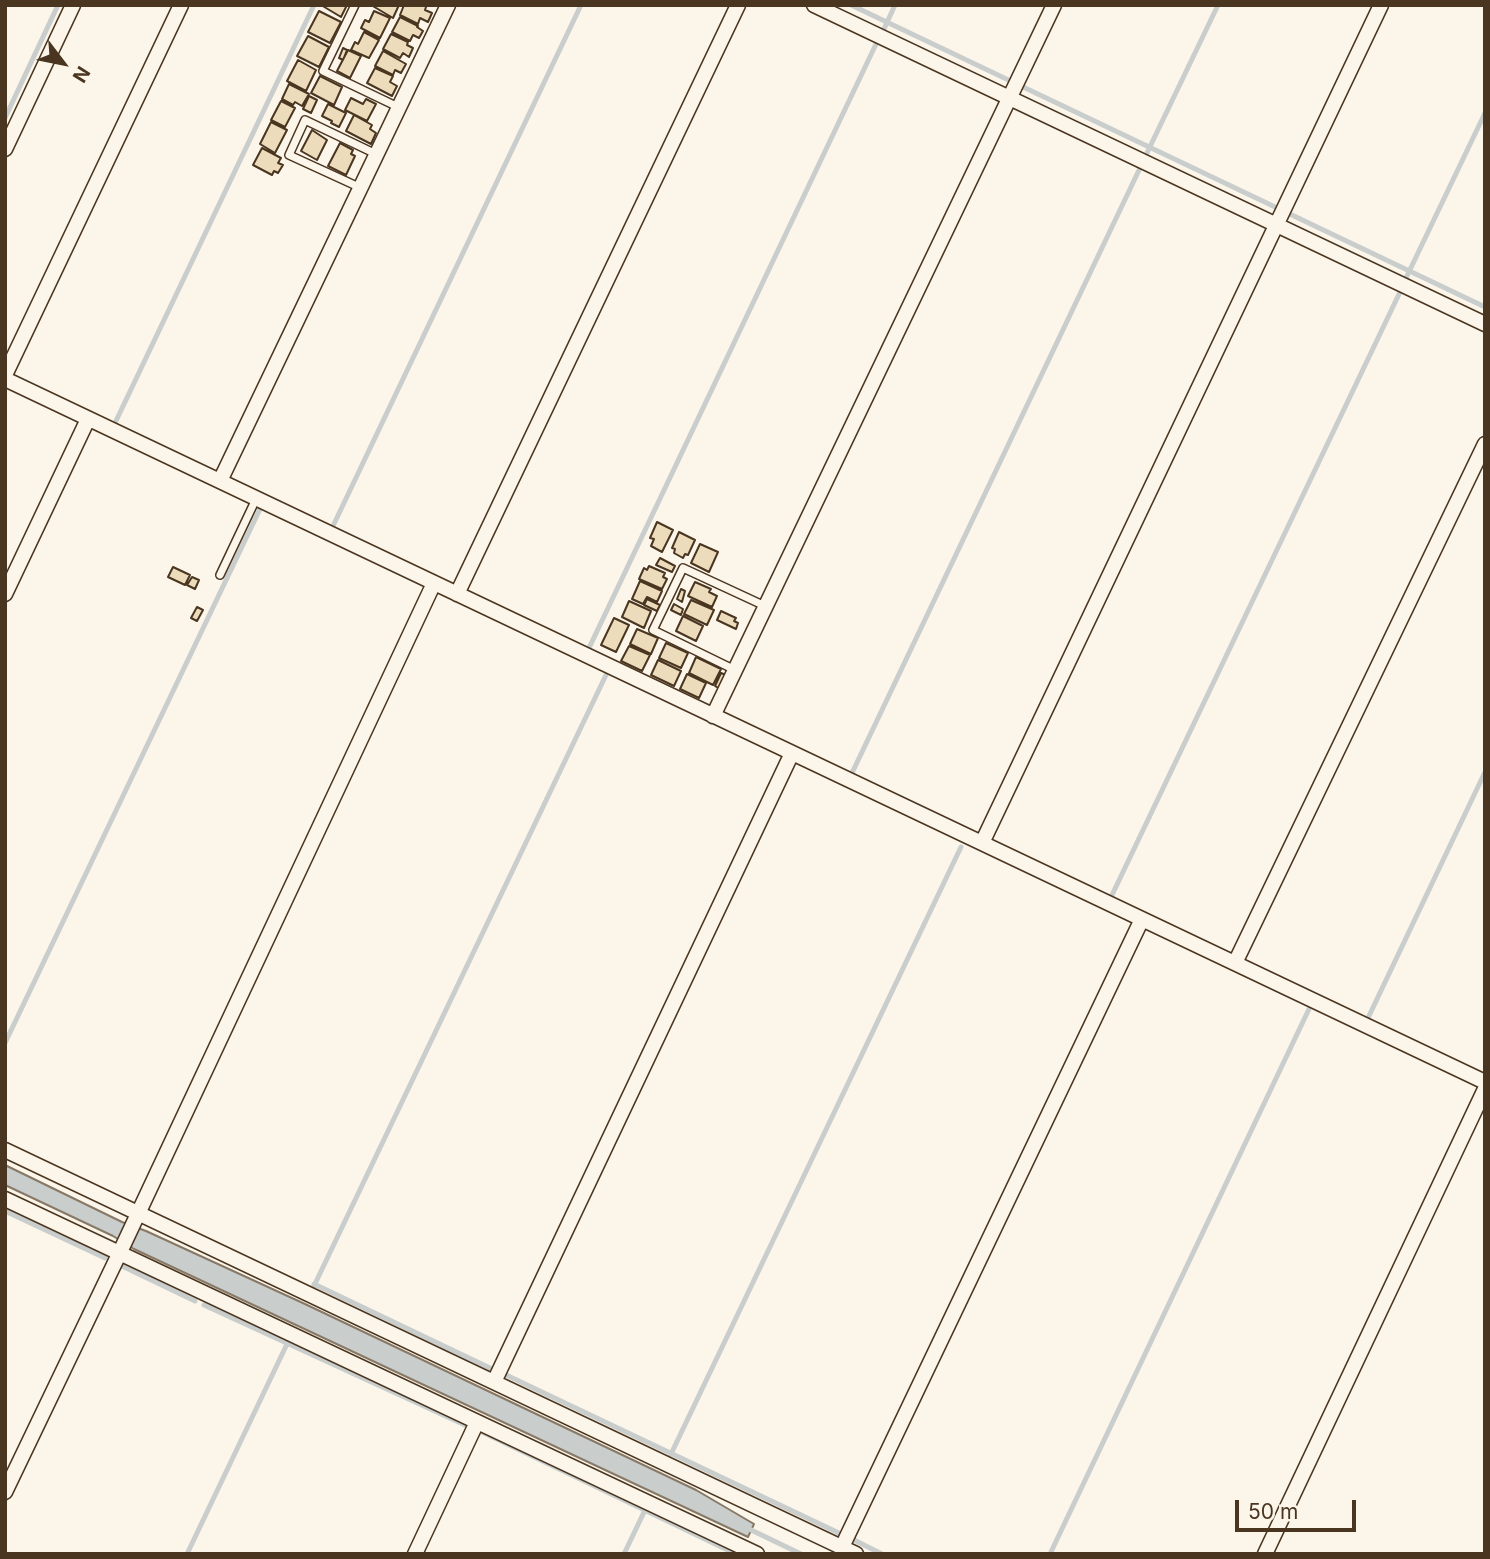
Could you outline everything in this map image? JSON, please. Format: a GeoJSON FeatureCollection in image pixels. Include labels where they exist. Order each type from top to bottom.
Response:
{"type":"FeatureCollection","features":[{"type":"Feature","properties":{"kind":"street"},"geometry":{"type":"LineString","coordinates":[[5,149],[73,5]]}},
{"type":"Feature","properties":{"kind":"street"},"geometry":{"type":"LineString","coordinates":[[181,5],[5,377],[88,419],[1485,1082]]}},
{"type":"Feature","properties":{"kind":"street"},"geometry":{"type":"LineString","coordinates":[[457,594],[738,5]]}},
{"type":"Feature","properties":{"kind":"street"},"geometry":{"type":"LineString","coordinates":[[814,5],[1281,216],[1485,324]]}},
{"type":"Feature","properties":{"kind":"street"},"geometry":{"type":"LineString","coordinates":[[713,716],[1054,5]]}},
{"type":"Feature","properties":{"kind":"street"},"geometry":{"type":"LineString","coordinates":[[982,843],[1381,5]]}},
{"type":"Feature","properties":{"kind":"street"},"geometry":{"type":"LineString","coordinates":[[220,481],[399,108],[444,7]]}},
{"type":"Feature","properties":{"kind":"street"},"geometry":{"type":"LineString","coordinates":[[5,594],[88,419]]}},
{"type":"Feature","properties":{"kind":"street"},"geometry":{"type":"LineString","coordinates":[[1235,963],[1485,444]]}},
{"type":"Feature","properties":{"kind":"street"},"geometry":{"type":"LineString","coordinates":[[5,1492],[433,583]]}},
{"type":"Feature","properties":{"kind":"street"},"geometry":{"type":"LineString","coordinates":[[494,1382],[792,753]]}},
{"type":"Feature","properties":{"kind":"street"},"geometry":{"type":"LineString","coordinates":[[842,1547],[1142,919]]}},
{"type":"Feature","properties":{"kind":"street"},"geometry":{"type":"LineString","coordinates":[[1265,1554],[1485,1089]]}},
{"type":"Feature","properties":{"kind":"street"},"geometry":{"type":"LineString","coordinates":[[5,1150],[136,1217],[494,1382],[856,1554]]}},
{"type":"Feature","properties":{"kind":"street"},"geometry":{"type":"LineString","coordinates":[[5,1199],[757,1554]]}},
{"type":"Feature","properties":{"kind":"street"},"geometry":{"type":"LineString","coordinates":[[415,1554],[477,1422]]}},
{"type":"Feature","properties":{"kind":"lane"},"geometry":{"type":"LineString","coordinates":[[355,5],[323,71],[399,108]]}},
{"type":"Feature","properties":{"kind":"lane"},"geometry":{"type":"LineString","coordinates":[[361,188],[289,155],[305,120],[377,154]]}},
{"type":"Feature","properties":{"kind":"lane"},"geometry":{"type":"LineString","coordinates":[[220,575],[256,499]]}},
{"type":"Feature","properties":{"kind":"lane"},"geometry":{"type":"LineString","coordinates":[[736,670],[653,630],[683,568],[765,607]]}},
{"type":"Feature","properties":{"kind":"shaded area"},"geometry":{"type":"Polygon","coordinates":[[[5,1165],[696,1490],[754,1524],[748,1537],[134,1249],[113,1236],[5,1185],[5,1165]]]}},
{"type":"Feature","properties":{"kind":"building"},"geometry":{"type":"Polygon","coordinates":[[[321,5],[347,5],[341,17],[321,5]]]}},
{"type":"Feature","properties":{"kind":"building"},"geometry":{"type":"Polygon","coordinates":[[[371,5],[399,5],[393,18],[371,5]]]}},
{"type":"Feature","properties":{"kind":"building"},"geometry":{"type":"Polygon","coordinates":[[[404,5],[426,7],[425,10],[432,13],[428,22],[420,18],[418,24],[400,15],[404,5]]]}},
{"type":"Feature","properties":{"kind":"building"},"geometry":{"type":"Polygon","coordinates":[[[319,11],[341,22],[330,43],[308,32],[319,11]]]}},
{"type":"Feature","properties":{"kind":"building"},"geometry":{"type":"Polygon","coordinates":[[[374,11],[390,18],[380,38],[361,28],[365,20],[369,22],[374,11]]]}},
{"type":"Feature","properties":{"kind":"building"},"geometry":{"type":"Polygon","coordinates":[[[400,17],[423,31],[419,38],[413,35],[410,41],[392,32],[400,17]]]}},
{"type":"Feature","properties":{"kind":"building"},"geometry":{"type":"Polygon","coordinates":[[[364,32],[379,40],[369,58],[351,50],[355,42],[358,44],[364,32]]]}},
{"type":"Feature","properties":{"kind":"building"},"geometry":{"type":"Polygon","coordinates":[[[391,34],[408,42],[407,45],[413,48],[409,57],[403,53],[400,58],[383,49],[391,34]]]}},
{"type":"Feature","properties":{"kind":"building"},"geometry":{"type":"Polygon","coordinates":[[[308,36],[329,47],[319,67],[297,56],[308,36]]]}},
{"type":"Feature","properties":{"kind":"building"},"geometry":{"type":"Polygon","coordinates":[[[343,48],[347,50],[343,60],[339,58],[343,48]]]}},
{"type":"Feature","properties":{"kind":"building"},"geometry":{"type":"Polygon","coordinates":[[[348,50],[361,56],[350,78],[337,71],[348,50]]]}},
{"type":"Feature","properties":{"kind":"building"},"geometry":{"type":"Polygon","coordinates":[[[383,51],[406,64],[401,73],[395,70],[393,75],[375,66],[383,51]]]}},
{"type":"Feature","properties":{"kind":"building"},"geometry":{"type":"Polygon","coordinates":[[[298,60],[316,70],[306,91],[287,81],[298,60]]]}},
{"type":"Feature","properties":{"kind":"building"},"geometry":{"type":"Polygon","coordinates":[[[375,68],[393,76],[390,82],[397,86],[392,96],[367,83],[375,68]]]}},
{"type":"Feature","properties":{"kind":"building"},"geometry":{"type":"Polygon","coordinates":[[[320,76],[342,87],[334,105],[311,93],[320,76]]]}},
{"type":"Feature","properties":{"kind":"building"},"geometry":{"type":"Polygon","coordinates":[[[289,84],[309,94],[302,106],[282,99],[289,84]]]}},
{"type":"Feature","properties":{"kind":"building"},"geometry":{"type":"Polygon","coordinates":[[[309,96],[317,100],[311,113],[303,109],[309,96]]]}},
{"type":"Feature","properties":{"kind":"building"},"geometry":{"type":"Polygon","coordinates":[[[351,98],[363,104],[366,99],[376,104],[367,121],[345,110],[351,98]]]}},
{"type":"Feature","properties":{"kind":"building"},"geometry":{"type":"Polygon","coordinates":[[[281,101],[295,108],[285,127],[271,120],[281,101]]]}},
{"type":"Feature","properties":{"kind":"building"},"geometry":{"type":"Polygon","coordinates":[[[328,104],[346,113],[339,127],[322,116],[328,104]]]}},
{"type":"Feature","properties":{"kind":"building"},"geometry":{"type":"Polygon","coordinates":[[[354,115],[372,125],[370,129],[376,133],[371,144],[346,131],[354,115]]]}},
{"type":"Feature","properties":{"kind":"building"},"geometry":{"type":"Polygon","coordinates":[[[271,122],[287,130],[275,153],[260,144],[271,122]]]}},
{"type":"Feature","properties":{"kind":"building"},"geometry":{"type":"Polygon","coordinates":[[[312,130],[327,140],[317,160],[301,151],[312,130]]]}},
{"type":"Feature","properties":{"kind":"building"},"geometry":{"type":"Polygon","coordinates":[[[340,143],[353,150],[351,154],[355,156],[346,175],[328,166],[340,143]]]}},
{"type":"Feature","properties":{"kind":"building"},"geometry":{"type":"Polygon","coordinates":[[[262,148],[281,158],[278,163],[283,165],[278,173],[274,171],[272,175],[253,165],[262,148]]]}},
{"type":"Feature","properties":{"kind":"building"},"geometry":{"type":"Polygon","coordinates":[[[657,522],[673,530],[662,552],[651,546],[654,539],[650,538],[657,522]]]}},
{"type":"Feature","properties":{"kind":"building"},"geometry":{"type":"Polygon","coordinates":[[[679,532],[695,540],[688,555],[685,554],[683,558],[674,553],[675,549],[672,548],[679,532]]]}},
{"type":"Feature","properties":{"kind":"building"},"geometry":{"type":"Polygon","coordinates":[[[700,544],[718,552],[709,572],[691,563],[700,544]]]}},
{"type":"Feature","properties":{"kind":"building"},"geometry":{"type":"Polygon","coordinates":[[[660,558],[675,566],[672,572],[656,565],[660,558]]]}},
{"type":"Feature","properties":{"kind":"building"},"geometry":{"type":"Polygon","coordinates":[[[649,566],[665,573],[663,577],[667,579],[662,589],[639,579],[644,568],[647,570],[649,566]]]}},
{"type":"Feature","properties":{"kind":"building"},"geometry":{"type":"Polygon","coordinates":[[[173,567],[190,575],[185,585],[168,577],[173,567]]]}},
{"type":"Feature","properties":{"kind":"building"},"geometry":{"type":"Polygon","coordinates":[[[192,577],[199,580],[195,589],[187,585],[192,577]]]}},
{"type":"Feature","properties":{"kind":"building"},"geometry":{"type":"Polygon","coordinates":[[[640,581],[662,591],[657,602],[647,597],[643,604],[632,599],[640,581]]]}},
{"type":"Feature","properties":{"kind":"building"},"geometry":{"type":"Polygon","coordinates":[[[695,582],[711,589],[709,592],[717,596],[712,607],[688,596],[695,582]]]}},
{"type":"Feature","properties":{"kind":"building"},"geometry":{"type":"Polygon","coordinates":[[[681,589],[685,591],[682,602],[677,599],[681,589]]]}},
{"type":"Feature","properties":{"kind":"building"},"geometry":{"type":"Polygon","coordinates":[[[647,599],[660,605],[657,611],[644,605],[647,599]]]}},
{"type":"Feature","properties":{"kind":"building"},"geometry":{"type":"Polygon","coordinates":[[[691,600],[714,610],[707,625],[684,614],[691,600]]]}},
{"type":"Feature","properties":{"kind":"building"},"geometry":{"type":"Polygon","coordinates":[[[629,601],[651,611],[644,628],[622,617],[629,601]]]}},
{"type":"Feature","properties":{"kind":"building"},"geometry":{"type":"Polygon","coordinates":[[[674,604],[683,609],[681,615],[671,610],[674,604]]]}},
{"type":"Feature","properties":{"kind":"building"},"geometry":{"type":"Polygon","coordinates":[[[197,607],[203,610],[197,621],[191,618],[197,607]]]}},
{"type":"Feature","properties":{"kind":"building"},"geometry":{"type":"Polygon","coordinates":[[[721,611],[736,618],[736,629],[717,620],[721,611]]]}},
{"type":"Feature","properties":{"kind":"building"},"geometry":{"type":"Polygon","coordinates":[[[683,616],[703,626],[696,641],[676,631],[683,616]]]}},
{"type":"Feature","properties":{"kind":"building"},"geometry":{"type":"Polygon","coordinates":[[[614,618],[629,625],[616,652],[601,645],[614,618]]]}},
{"type":"Feature","properties":{"kind":"building"},"geometry":{"type":"Polygon","coordinates":[[[637,629],[658,638],[651,654],[630,644],[637,629]]]}},
{"type":"Feature","properties":{"kind":"building"},"geometry":{"type":"Polygon","coordinates":[[[666,643],[688,653],[681,668],[659,658],[666,643]]]}},
{"type":"Feature","properties":{"kind":"building"},"geometry":{"type":"Polygon","coordinates":[[[629,646],[650,655],[642,671],[621,661],[629,646]]]}},
{"type":"Feature","properties":{"kind":"building"},"geometry":{"type":"Polygon","coordinates":[[[696,657],[721,669],[713,685],[689,673],[696,657]]]}},
{"type":"Feature","properties":{"kind":"building"},"geometry":{"type":"Polygon","coordinates":[[[658,660],[681,671],[674,686],[651,675],[658,660]]]}},
{"type":"Feature","properties":{"kind":"building"},"geometry":{"type":"Polygon","coordinates":[[[721,673],[726,675],[720,689],[715,686],[721,673]]]}},
{"type":"Feature","properties":{"kind":"building"},"geometry":{"type":"Polygon","coordinates":[[[687,674],[706,683],[699,698],[680,689],[687,674]]]}},
{"type":"Feature","properties":{"kind":"waterway"},"geometry":{"type":"LineString","coordinates":[[5,118],[58,5]]}},
{"type":"Feature","properties":{"kind":"waterway"},"geometry":{"type":"LineString","coordinates":[[115,423],[314,5]]}},
{"type":"Feature","properties":{"kind":"waterway"},"geometry":{"type":"LineString","coordinates":[[333,526],[581,5]]}},
{"type":"Feature","properties":{"kind":"waterway"},"geometry":{"type":"LineString","coordinates":[[851,5],[1485,307]]}},
{"type":"Feature","properties":{"kind":"waterway"},"geometry":{"type":"LineString","coordinates":[[884,29],[895,5]]}},
{"type":"Feature","properties":{"kind":"waterway"},"geometry":{"type":"LineString","coordinates":[[1146,155],[1218,5]]}},
{"type":"Feature","properties":{"kind":"waterway"},"geometry":{"type":"LineString","coordinates":[[589,648],[877,42]]}},
{"type":"Feature","properties":{"kind":"waterway"},"geometry":{"type":"LineString","coordinates":[[1406,278],[1485,113]]}},
{"type":"Feature","properties":{"kind":"waterway"},"geometry":{"type":"LineString","coordinates":[[852,773],[1140,168]]}},
{"type":"Feature","properties":{"kind":"waterway"},"geometry":{"type":"LineString","coordinates":[[1112,895],[1400,292]]}},
{"type":"Feature","properties":{"kind":"waterway"},"geometry":{"type":"LineString","coordinates":[[5,1043],[260,509]]}},
{"type":"Feature","properties":{"kind":"waterway"},"geometry":{"type":"LineString","coordinates":[[313,1288],[606,675]]}},
{"type":"Feature","properties":{"kind":"waterway"},"geometry":{"type":"LineString","coordinates":[[1368,1018],[1485,772]]}},
{"type":"Feature","properties":{"kind":"waterway"},"geometry":{"type":"LineString","coordinates":[[671,1454],[961,847]]}},
{"type":"Feature","properties":{"kind":"waterway"},"geometry":{"type":"LineString","coordinates":[[1050,1554],[1309,1009]]}},
{"type":"Feature","properties":{"kind":"waterway"},"geometry":{"type":"LineString","coordinates":[[5,1211],[105,1258]]}},
{"type":"Feature","properties":{"kind":"waterway"},"geometry":{"type":"LineString","coordinates":[[122,1266],[195,1301]]}},
{"type":"Feature","properties":{"kind":"waterway"},"geometry":{"type":"LineString","coordinates":[[314,1284],[492,1369]]}},
{"type":"Feature","properties":{"kind":"waterway"},"geometry":{"type":"LineString","coordinates":[[204,1305],[465,1425]]}},
{"type":"Feature","properties":{"kind":"waterway"},"geometry":{"type":"LineString","coordinates":[[187,1554],[287,1344]]}},
{"type":"Feature","properties":{"kind":"waterway"},"geometry":{"type":"LineString","coordinates":[[504,1374],[841,1534]]}},
{"type":"Feature","properties":{"kind":"waterway"},"geometry":{"type":"LineString","coordinates":[[480,1431],[736,1554]]}},
{"type":"Feature","properties":{"kind":"waterway"},"geometry":{"type":"LineString","coordinates":[[624,1554],[645,1510]]}},
{"type":"Feature","properties":{"kind":"waterway"},"geometry":{"type":"LineString","coordinates":[[747,1528],[801,1554]]}},
{"type":"Feature","properties":{"kind":"waterway"},"geometry":{"type":"LineString","coordinates":[[852,1539],[882,1554]]}}]}
